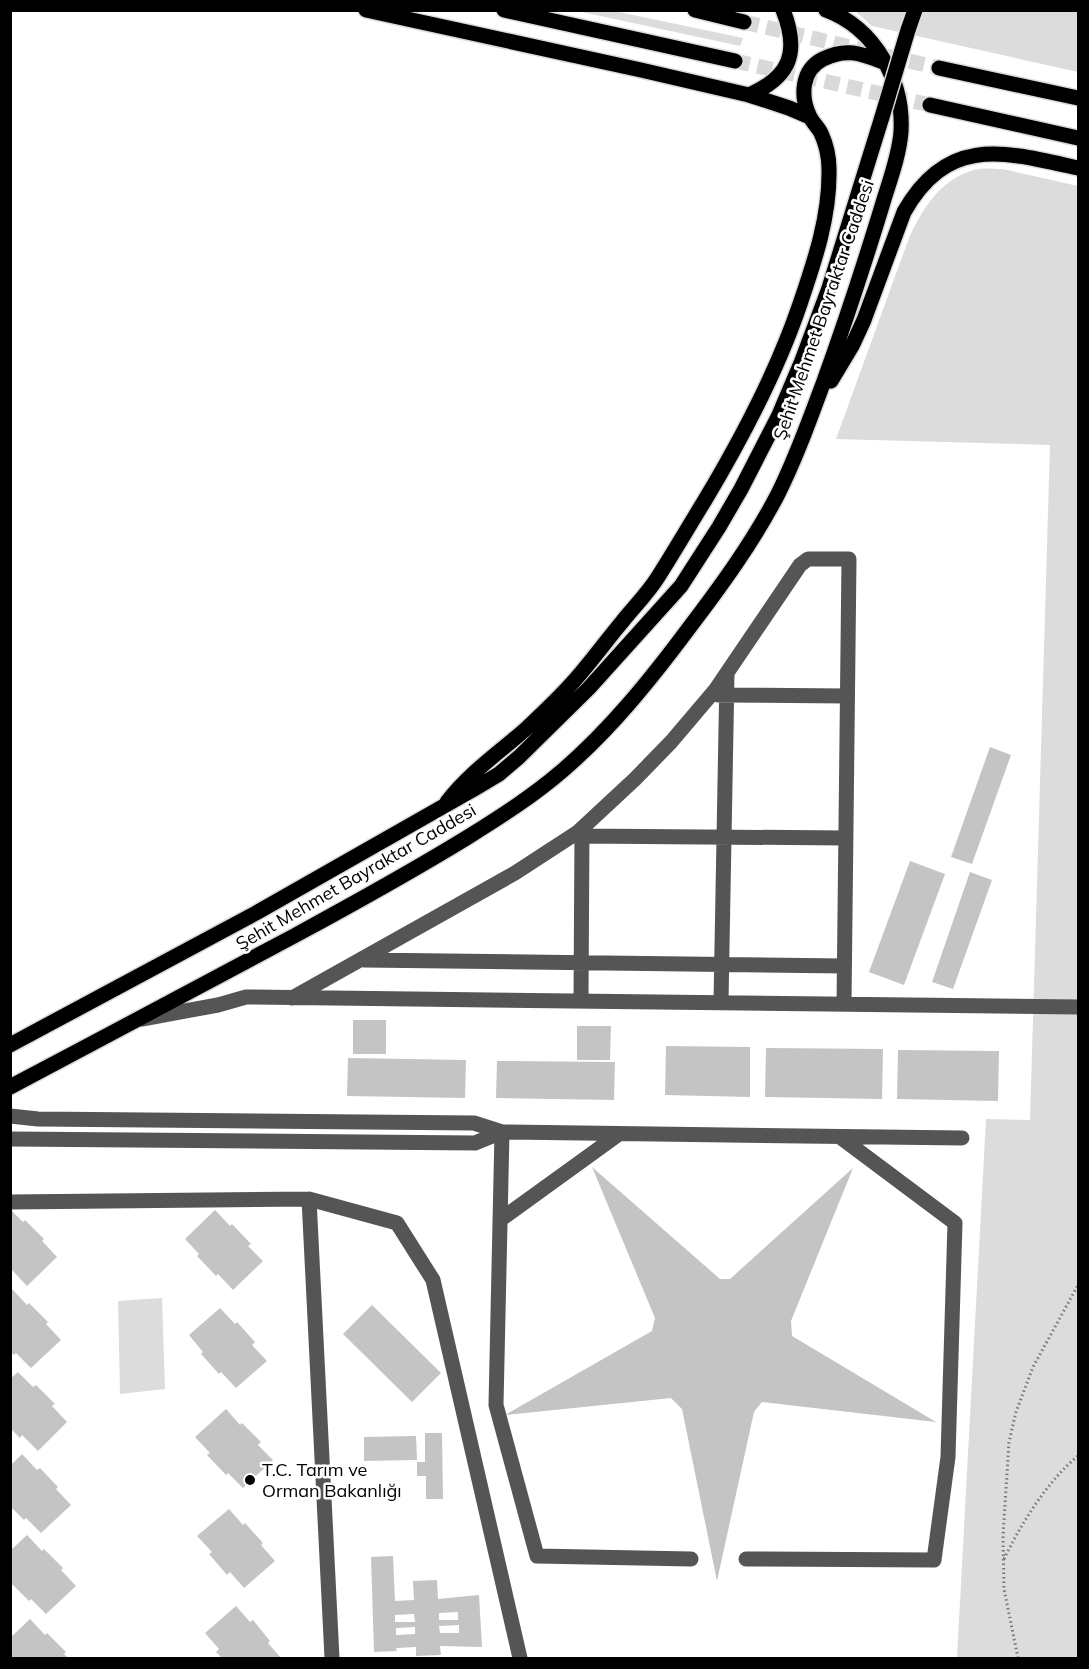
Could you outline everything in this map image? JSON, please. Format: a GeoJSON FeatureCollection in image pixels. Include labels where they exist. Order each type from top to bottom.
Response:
{"type":"FeatureCollection","features":[{"type":"Feature","properties":{"kind":"main road"},"geometry":{"type":"LineString","coordinates":[[366,10],[749,95],[810,117]]}},
{"type":"Feature","properties":{"kind":"main road"},"geometry":{"type":"LineString","coordinates":[[504,10],[735,61]]}},
{"type":"Feature","properties":{"kind":"main road"},"geometry":{"type":"LineString","coordinates":[[695,10],[744,22]]}},
{"type":"Feature","properties":{"kind":"main road"},"geometry":{"type":"LineString","coordinates":[[749,95],[771,84],[787,65],[791,42],[783,10]]}},
{"type":"Feature","properties":{"kind":"main road","name":"Şehit Mehmet Bayraktar Caddesi"},"geometry":{"type":"LineString","coordinates":[[10,1087],[403,877],[505,814],[563,771],[595,740],[638,693],[709,601],[768,512],[787,474],[813,411],[859,280],[899,145],[901,119],[895,89],[886,63],[863,32],[851,22],[826,10]]}},
{"type":"Feature","properties":{"kind":"main road","name":"Şehit Mehmet Bayraktar Caddesi"},"geometry":{"type":"LineString","coordinates":[[10,1045],[256,913],[499,774],[566,712],[681,586],[719,527],[751,470],[797,374],[829,288],[915,10]]}},
{"type":"Feature","properties":{"kind":"main road"},"geometry":{"type":"LineString","coordinates":[[441,809],[462,782],[527,728],[574,681],[657,579],[746,429],[799,307],[824,225],[829,197],[829,167],[821,133],[810,117],[803,89],[807,74],[817,62],[847,51],[886,63]]}},
{"type":"Feature","properties":{"kind":"main road"},"geometry":{"type":"LineString","coordinates":[[939,68],[1078,98]]}},
{"type":"Feature","properties":{"kind":"main road"},"geometry":{"type":"LineString","coordinates":[[930,105],[1078,138]]}},
{"type":"Feature","properties":{"kind":"main road"},"geometry":{"type":"LineString","coordinates":[[813,411],[856,338],[904,212],[923,184],[949,164],[984,153],[1012,154],[1078,168]]}},
{"type":"Feature","properties":{"kind":"street"},"geometry":{"type":"LineString","coordinates":[[721,1002],[724,837],[719,695],[727,674],[800,565],[808,559],[849,559],[844,1004]]}},
{"type":"Feature","properties":{"kind":"street"},"geometry":{"type":"LineString","coordinates":[[292,998],[515,873],[582,832],[719,695],[847,696]]}},
{"type":"Feature","properties":{"kind":"street"},"geometry":{"type":"LineString","coordinates":[[582,832],[846,838]]}},
{"type":"Feature","properties":{"kind":"street"},"geometry":{"type":"LineString","coordinates":[[581,1001],[582,832]]}},
{"type":"Feature","properties":{"kind":"street"},"geometry":{"type":"LineString","coordinates":[[361,960],[844,966]]}},
{"type":"Feature","properties":{"kind":"street"},"geometry":{"type":"LineString","coordinates":[[138,1020],[218,1005],[246,997],[1078,1007]]}},
{"type":"Feature","properties":{"kind":"street"},"geometry":{"type":"LineString","coordinates":[[10,1116],[38,1119],[474,1123],[502,1132],[962,1138]]}},
{"type":"Feature","properties":{"kind":"street"},"geometry":{"type":"LineString","coordinates":[[10,1139],[475,1143],[502,1132]]}},
{"type":"Feature","properties":{"kind":"street"},"geometry":{"type":"LineString","coordinates":[[502,1132],[496,1405],[537,1556],[691,1559]]}},
{"type":"Feature","properties":{"kind":"street"},"geometry":{"type":"LineString","coordinates":[[500,1220],[619,1134]]}},
{"type":"Feature","properties":{"kind":"street"},"geometry":{"type":"LineString","coordinates":[[746,1559],[934,1560],[948,1457],[955,1223],[840,1137]]}},
{"type":"Feature","properties":{"kind":"street"},"geometry":{"type":"LineString","coordinates":[[309,1199],[332,1659]]}},
{"type":"Feature","properties":{"kind":"street"},"geometry":{"type":"LineString","coordinates":[[10,1202],[309,1199],[397,1223],[433,1280],[520,1659]]}},
{"type":"Feature","properties":{"kind":"path"},"geometry":{"type":"LineString","coordinates":[[1018,1659],[1004,1589],[1009,1442],[1016,1412],[1033,1367],[1078,1285]]}},
{"type":"Feature","properties":{"kind":"path"},"geometry":{"type":"LineString","coordinates":[[1004,1560],[1013,1539],[1050,1486],[1078,1456]]}},
{"type":"Feature","properties":{"kind":"shaded area"},"geometry":{"type":"Polygon","coordinates":[[[577,11],[614,11],[743,38],[740,46],[577,11]]]}},
{"type":"Feature","properties":{"kind":"shaded area"},"geometry":{"type":"Polygon","coordinates":[[[855,11],[1078,11],[1078,72],[872,26],[855,11]]]}},
{"type":"Feature","properties":{"kind":"shaded area"},"geometry":{"type":"Polygon","coordinates":[[[978,169],[1003,169],[1078,186],[1078,1658],[957,1658],[986,1119],[1030,1120],[1050,445],[836,439],[909,238],[926,207],[941,189],[960,176],[978,169]]]}},
{"type":"Feature","properties":{"kind":"shaded area"},"geometry":{"type":"Polygon","coordinates":[[[162,1298],[165,1389],[120,1394],[118,1301],[162,1298]]]}},
{"type":"Feature","properties":{"kind":"building"},"geometry":{"type":"Polygon","coordinates":[[[990,747],[1011,755],[972,864],[951,857],[990,747]]]}},
{"type":"Feature","properties":{"kind":"building"},"geometry":{"type":"Polygon","coordinates":[[[910,861],[945,874],[904,985],[869,972],[910,861]]]}},
{"type":"Feature","properties":{"kind":"building"},"geometry":{"type":"Polygon","coordinates":[[[970,872],[992,880],[953,989],[932,982],[970,872]]]}},
{"type":"Feature","properties":{"kind":"building"},"geometry":{"type":"Polygon","coordinates":[[[353,1020],[386,1020],[386,1054],[353,1054],[353,1020]]]}},
{"type":"Feature","properties":{"kind":"building"},"geometry":{"type":"Polygon","coordinates":[[[577,1026],[611,1026],[610,1060],[577,1060],[577,1026]]]}},
{"type":"Feature","properties":{"kind":"building"},"geometry":{"type":"Polygon","coordinates":[[[666,1046],[750,1047],[750,1097],[665,1095],[666,1046]]]}},
{"type":"Feature","properties":{"kind":"building"},"geometry":{"type":"Polygon","coordinates":[[[766,1048],[883,1049],[882,1099],[765,1097],[766,1048]]]}},
{"type":"Feature","properties":{"kind":"building"},"geometry":{"type":"Polygon","coordinates":[[[898,1050],[999,1051],[998,1101],[897,1099],[898,1050]]]}},
{"type":"Feature","properties":{"kind":"building"},"geometry":{"type":"Polygon","coordinates":[[[348,1058],[466,1060],[465,1098],[347,1096],[348,1058]]]}},
{"type":"Feature","properties":{"kind":"building"},"geometry":{"type":"Polygon","coordinates":[[[497,1061],[615,1062],[614,1100],[496,1098],[497,1061]]]}},
{"type":"Feature","properties":{"kind":"building"},"geometry":{"type":"Polygon","coordinates":[[[592,1167],[720,1279],[730,1279],[853,1168],[791,1321],[792,1336],[936,1422],[762,1402],[754,1412],[717,1581],[682,1409],[671,1398],[505,1415],[652,1331],[655,1318],[592,1167]]]}},
{"type":"Feature","properties":{"kind":"building"},"geometry":{"type":"Polygon","coordinates":[[[10,1209],[44,1239],[42,1241],[57,1257],[27,1286],[12,1270],[10,1272],[10,1209]]]}},
{"type":"Feature","properties":{"kind":"building"},"geometry":{"type":"Polygon","coordinates":[[[215,1210],[251,1244],[248,1246],[263,1261],[233,1290],[197,1256],[199,1254],[185,1239],[215,1210]]]}},
{"type":"Feature","properties":{"kind":"building"},"geometry":{"type":"Polygon","coordinates":[[[12,1289],[48,1322],[46,1324],[61,1340],[31,1368],[16,1353],[14,1355],[10,1351],[10,1291],[12,1289]]]}},
{"type":"Feature","properties":{"kind":"building"},"geometry":{"type":"Polygon","coordinates":[[[372,1305],[441,1373],[412,1402],[343,1334],[372,1305]]]}},
{"type":"Feature","properties":{"kind":"building"},"geometry":{"type":"Polygon","coordinates":[[[220,1308],[235,1324],[237,1322],[255,1342],[252,1345],[267,1361],[236,1388],[221,1372],[219,1374],[201,1354],[203,1352],[189,1335],[220,1308]]]}},
{"type":"Feature","properties":{"kind":"building"},"geometry":{"type":"Polygon","coordinates":[[[18,1372],[33,1387],[36,1385],[55,1404],[52,1406],[67,1422],[38,1451],[22,1435],[20,1438],[10,1428],[10,1379],[18,1372]]]}},
{"type":"Feature","properties":{"kind":"building"},"geometry":{"type":"Polygon","coordinates":[[[226,1409],[240,1425],[242,1423],[261,1442],[258,1445],[273,1460],[243,1488],[228,1473],[226,1475],[207,1455],[210,1453],[195,1437],[226,1409]]]}},
{"type":"Feature","properties":{"kind":"building"},"geometry":{"type":"Polygon","coordinates":[[[425,1433],[442,1433],[443,1499],[426,1499],[426,1476],[417,1476],[417,1462],[425,1462],[425,1433]]]}},
{"type":"Feature","properties":{"kind":"building"},"geometry":{"type":"Polygon","coordinates":[[[416,1436],[417,1460],[364,1461],[364,1437],[416,1436]]]}},
{"type":"Feature","properties":{"kind":"building"},"geometry":{"type":"Polygon","coordinates":[[[22,1454],[37,1470],[40,1468],[71,1505],[41,1533],[10,1506],[10,1466],[22,1454]]]}},
{"type":"Feature","properties":{"kind":"building"},"geometry":{"type":"Polygon","coordinates":[[[229,1509],[263,1543],[261,1545],[275,1561],[244,1588],[230,1572],[227,1575],[209,1554],[212,1552],[197,1536],[229,1509]]]}},
{"type":"Feature","properties":{"kind":"building"},"geometry":{"type":"Polygon","coordinates":[[[27,1535],[63,1568],[61,1570],[76,1586],[46,1614],[10,1582],[12,1580],[10,1578],[10,1551],[27,1535]]]}},
{"type":"Feature","properties":{"kind":"building"},"geometry":{"type":"Polygon","coordinates":[[[393,1556],[395,1601],[414,1600],[413,1581],[437,1580],[438,1599],[479,1595],[482,1647],[440,1646],[441,1655],[416,1656],[416,1647],[374,1652],[371,1557],[393,1556]],[[458,1612],[439,1613],[439,1620],[458,1620],[458,1612]],[[414,1614],[395,1615],[395,1622],[415,1622],[414,1614]],[[459,1625],[439,1626],[440,1633],[459,1633],[459,1625]],[[415,1627],[396,1628],[396,1635],[415,1634],[415,1627]]]}},
{"type":"Feature","properties":{"kind":"building"},"geometry":{"type":"Polygon","coordinates":[[[236,1606],[250,1622],[253,1620],[281,1658],[222,1658],[216,1652],[219,1649],[205,1633],[236,1606]]]}},
{"type":"Feature","properties":{"kind":"building"},"geometry":{"type":"Polygon","coordinates":[[[30,1619],[66,1652],[64,1654],[68,1658],[10,1658],[10,1638],[30,1619]]]}},
{"type":"Feature","properties":{"kind":"tunnel"},"geometry":{"type":"LineString","coordinates":[[744,22],[863,50]]}},
{"type":"Feature","properties":{"kind":"tunnel"},"geometry":{"type":"LineString","coordinates":[[887,56],[939,68]]}},
{"type":"Feature","properties":{"kind":"tunnel"},"geometry":{"type":"LineString","coordinates":[[735,61],[930,105]]}},
{"type":"Feature","properties":{"kind":"place","name":"T.C. Tarım ve Orman Bakanlığı"},"geometry":{"type":"Point","coordinates":[250,1480]}}]}
